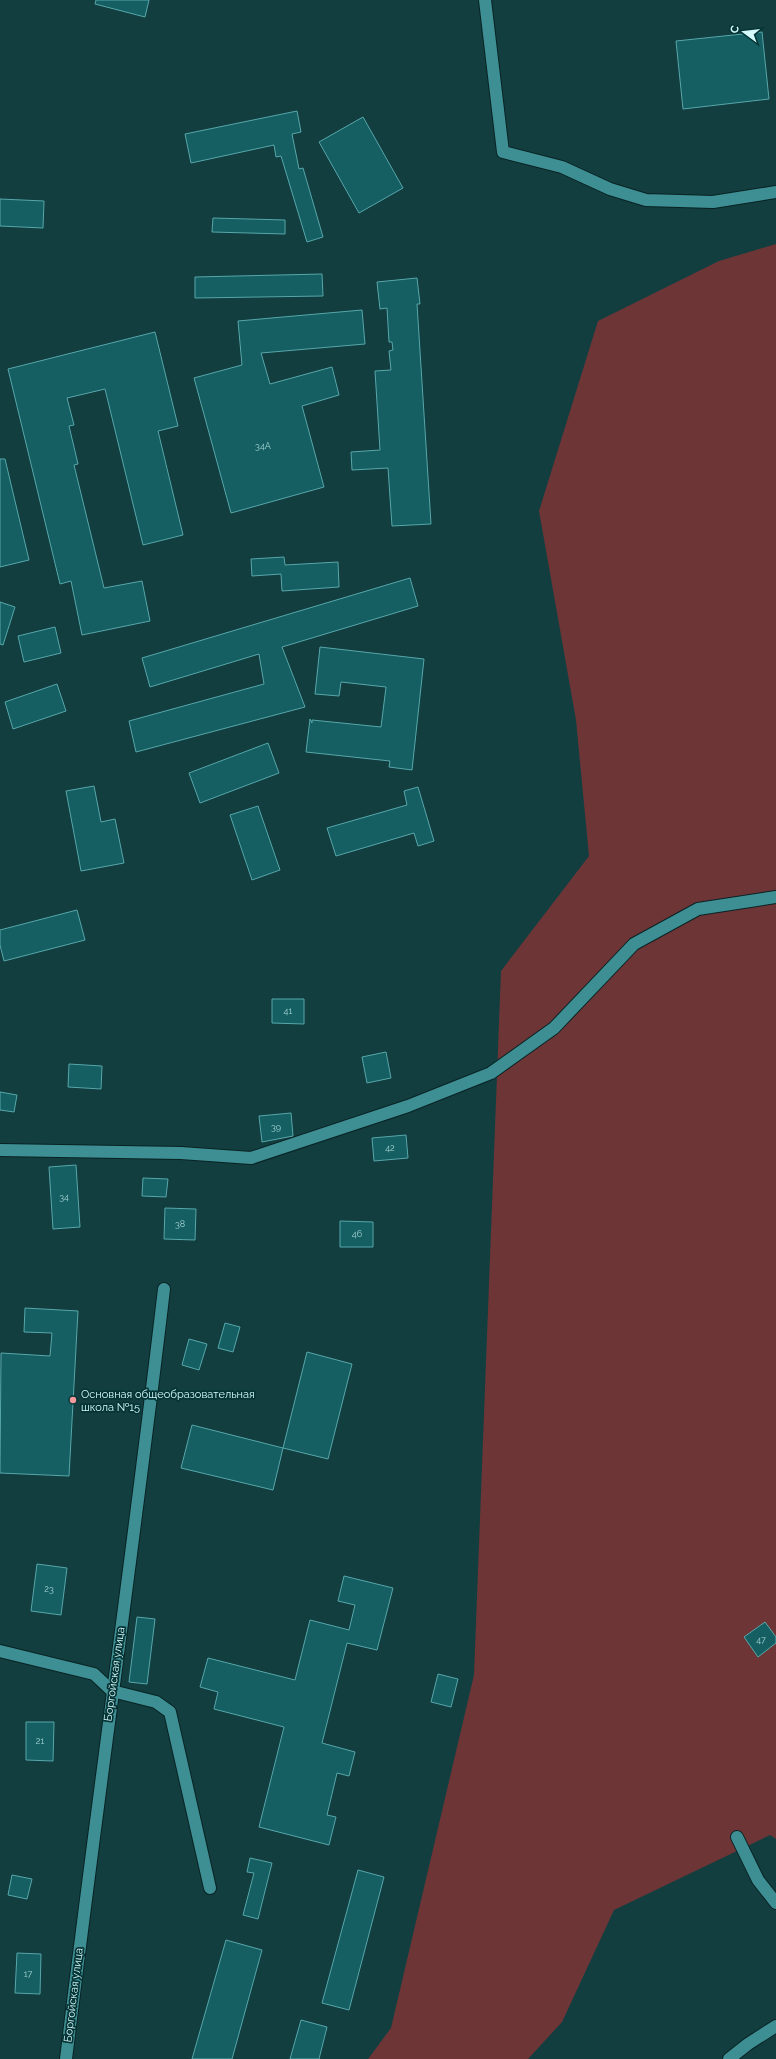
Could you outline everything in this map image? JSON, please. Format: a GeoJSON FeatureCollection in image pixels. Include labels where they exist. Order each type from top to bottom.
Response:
{"type":"FeatureCollection","features":[{"type":"Feature","properties":{"kind":"street"},"geometry":{"type":"LineString","coordinates":[[485,0],[503,152],[562,167],[610,189],[646,200],[713,202],[775,193]]}},
{"type":"Feature","properties":{"kind":"street"},"geometry":{"type":"LineString","coordinates":[[0,1150],[181,1153],[251,1158],[408,1106],[491,1073],[554,1028],[634,944],[698,909],[776,897]]}},
{"type":"Feature","properties":{"kind":"street","name":"Боргойская улица"},"geometry":{"type":"LineString","coordinates":[[66,2059],[112,1691],[143,1469],[164,1289]]}},
{"type":"Feature","properties":{"kind":"street"},"geometry":{"type":"LineString","coordinates":[[0,1651],[94,1674],[112,1691],[156,1702],[170,1712],[210,1888]]}},
{"type":"Feature","properties":{"kind":"street"},"geometry":{"type":"LineString","coordinates":[[737,1837],[758,1880],[776,1903]]}},
{"type":"Feature","properties":{"kind":"street"},"geometry":{"type":"LineString","coordinates":[[730,2059],[748,2044],[776,2026]]}},
{"type":"Feature","properties":{"kind":"shaded area"},"geometry":{"type":"Polygon","coordinates":[[[776,244],[776,1839],[770,1835],[614,1910],[562,2022],[528,2059],[368,2059],[391,2028],[474,1675],[501,971],[589,856],[576,720],[539,511],[598,321],[719,261],[776,244]]]}},
{"type":"Feature","properties":{"kind":"building"},"geometry":{"type":"Polygon","coordinates":[[[96,0],[149,0],[145,17],[95,4],[96,0]]]}},
{"type":"Feature","properties":{"kind":"building"},"geometry":{"type":"Polygon","coordinates":[[[762,32],[769,99],[683,109],[676,41],[762,32]]]}},
{"type":"Feature","properties":{"kind":"building"},"geometry":{"type":"Polygon","coordinates":[[[297,111],[301,132],[292,134],[299,169],[303,168],[323,237],[307,242],[281,156],[276,157],[274,145],[191,163],[185,134],[297,111]]]}},
{"type":"Feature","properties":{"kind":"building"},"geometry":{"type":"Polygon","coordinates":[[[363,117],[403,188],[359,213],[319,142],[363,117]]]}},
{"type":"Feature","properties":{"kind":"building"},"geometry":{"type":"Polygon","coordinates":[[[0,199],[44,201],[43,228],[0,226],[0,199]]]}},
{"type":"Feature","properties":{"kind":"building"},"geometry":{"type":"Polygon","coordinates":[[[213,218],[285,220],[285,234],[212,232],[213,218]]]}},
{"type":"Feature","properties":{"kind":"building"},"geometry":{"type":"Polygon","coordinates":[[[322,274],[323,296],[195,298],[195,277],[322,274]]]}},
{"type":"Feature","properties":{"kind":"building"},"geometry":{"type":"Polygon","coordinates":[[[417,278],[420,304],[417,304],[431,524],[392,526],[388,468],[352,470],[351,452],[380,450],[375,371],[391,370],[389,351],[393,350],[392,342],[389,342],[387,308],[380,309],[377,282],[417,278]]]}},
{"type":"Feature","properties":{"kind":"building"},"geometry":{"type":"Polygon","coordinates":[[[362,310],[365,344],[261,353],[270,384],[332,367],[339,395],[302,406],[324,487],[231,513],[194,378],[242,365],[238,321],[362,310]]]}},
{"type":"Feature","properties":{"kind":"building"},"geometry":{"type":"Polygon","coordinates":[[[155,332],[178,426],[158,431],[183,535],[143,545],[105,389],[67,398],[74,425],[69,426],[78,464],[74,465],[104,588],[142,581],[150,621],[82,635],[71,581],[60,584],[8,369],[155,332]]]}},
{"type":"Feature","properties":{"kind":"building"},"geometry":{"type":"Polygon","coordinates":[[[0,459],[5,459],[29,560],[0,567],[0,459]]]}},
{"type":"Feature","properties":{"kind":"building"},"geometry":{"type":"Polygon","coordinates":[[[284,557],[285,565],[338,562],[339,587],[282,591],[281,574],[252,576],[251,559],[284,557]]]}},
{"type":"Feature","properties":{"kind":"building"},"geometry":{"type":"Polygon","coordinates":[[[410,578],[418,606],[282,647],[305,707],[136,752],[129,721],[264,684],[259,654],[150,687],[142,658],[410,578]]]}},
{"type":"Feature","properties":{"kind":"building"},"geometry":{"type":"Polygon","coordinates":[[[0,602],[15,607],[3,645],[0,644],[0,602]]]}},
{"type":"Feature","properties":{"kind":"building"},"geometry":{"type":"Polygon","coordinates":[[[55,627],[61,653],[24,662],[18,636],[55,627]]]}},
{"type":"Feature","properties":{"kind":"building"},"geometry":{"type":"Polygon","coordinates":[[[320,647],[424,659],[412,770],[389,767],[390,761],[306,752],[310,719],[312,723],[312,720],[381,727],[386,687],[341,682],[339,696],[315,694],[320,647]]]}},
{"type":"Feature","properties":{"kind":"building"},"geometry":{"type":"Polygon","coordinates":[[[57,684],[66,711],[13,729],[5,702],[57,684]]]}},
{"type":"Feature","properties":{"kind":"building"},"geometry":{"type":"Polygon","coordinates":[[[268,743],[279,773],[200,803],[189,773],[268,743]]]}},
{"type":"Feature","properties":{"kind":"building"},"geometry":{"type":"Polygon","coordinates":[[[94,786],[101,822],[115,819],[124,863],[81,871],[66,791],[94,786]]]}},
{"type":"Feature","properties":{"kind":"building"},"geometry":{"type":"Polygon","coordinates":[[[418,787],[434,841],[418,846],[414,833],[336,856],[327,828],[407,805],[404,791],[418,787]]]}},
{"type":"Feature","properties":{"kind":"building"},"geometry":{"type":"Polygon","coordinates":[[[258,806],[280,870],[252,880],[230,815],[258,806]]]}},
{"type":"Feature","properties":{"kind":"building"},"geometry":{"type":"Polygon","coordinates":[[[77,910],[85,940],[4,961],[0,945],[0,930],[77,910]]]}},
{"type":"Feature","properties":{"kind":"building"},"geometry":{"type":"Polygon","coordinates":[[[272,999],[304,999],[304,1024],[272,1023],[272,999]]]}},
{"type":"Feature","properties":{"kind":"building"},"geometry":{"type":"Polygon","coordinates":[[[386,1052],[391,1078],[367,1083],[362,1057],[386,1052]]]}},
{"type":"Feature","properties":{"kind":"building"},"geometry":{"type":"Polygon","coordinates":[[[69,1064],[102,1066],[101,1089],[68,1087],[69,1064]]]}},
{"type":"Feature","properties":{"kind":"building"},"geometry":{"type":"Polygon","coordinates":[[[0,1092],[17,1095],[14,1112],[0,1110],[0,1092]]]}},
{"type":"Feature","properties":{"kind":"building"},"geometry":{"type":"Polygon","coordinates":[[[291,1113],[293,1136],[262,1142],[259,1116],[291,1113]]]}},
{"type":"Feature","properties":{"kind":"building"},"geometry":{"type":"Polygon","coordinates":[[[406,1135],[408,1158],[374,1161],[372,1138],[406,1135]]]}},
{"type":"Feature","properties":{"kind":"building"},"geometry":{"type":"Polygon","coordinates":[[[76,1165],[80,1227],[53,1229],[49,1167],[76,1165]]]}},
{"type":"Feature","properties":{"kind":"building"},"geometry":{"type":"Polygon","coordinates":[[[143,1178],[168,1179],[166,1197],[142,1196],[143,1178]]]}},
{"type":"Feature","properties":{"kind":"building"},"geometry":{"type":"Polygon","coordinates":[[[165,1208],[196,1209],[195,1240],[164,1239],[165,1208]]]}},
{"type":"Feature","properties":{"kind":"building"},"geometry":{"type":"Polygon","coordinates":[[[340,1221],[373,1222],[373,1247],[340,1247],[340,1221]]]}},
{"type":"Feature","properties":{"kind":"building"},"geometry":{"type":"Polygon","coordinates":[[[25,1308],[78,1311],[69,1476],[0,1473],[1,1353],[50,1356],[52,1333],[24,1332],[25,1308]]]}},
{"type":"Feature","properties":{"kind":"building"},"geometry":{"type":"Polygon","coordinates":[[[225,1323],[240,1327],[233,1352],[218,1348],[225,1323]]]}},
{"type":"Feature","properties":{"kind":"building"},"geometry":{"type":"Polygon","coordinates":[[[189,1339],[207,1344],[199,1370],[182,1365],[189,1339]]]}},
{"type":"Feature","properties":{"kind":"building"},"geometry":{"type":"Polygon","coordinates":[[[307,1352],[352,1364],[328,1459],[283,1448],[307,1352]]]}},
{"type":"Feature","properties":{"kind":"building"},"geometry":{"type":"Polygon","coordinates":[[[192,1425],[283,1448],[273,1490],[181,1468],[192,1425]]]}},
{"type":"Feature","properties":{"kind":"building"},"geometry":{"type":"Polygon","coordinates":[[[37,1564],[67,1568],[61,1615],[31,1611],[37,1564]]]}},
{"type":"Feature","properties":{"kind":"building"},"geometry":{"type":"Polygon","coordinates":[[[344,1576],[393,1588],[377,1650],[347,1643],[322,1743],[355,1752],[349,1776],[337,1773],[327,1815],[336,1817],[329,1845],[259,1827],[284,1727],[214,1709],[218,1692],[200,1687],[208,1658],[295,1680],[310,1620],[349,1630],[355,1605],[338,1601],[344,1576]]]}},
{"type":"Feature","properties":{"kind":"building"},"geometry":{"type":"Polygon","coordinates":[[[137,1617],[155,1619],[147,1684],[129,1682],[137,1617]]]}},
{"type":"Feature","properties":{"kind":"building"},"geometry":{"type":"Polygon","coordinates":[[[765,1622],[776,1637],[776,1643],[758,1657],[744,1637],[765,1622]]]}},
{"type":"Feature","properties":{"kind":"building"},"geometry":{"type":"Polygon","coordinates":[[[438,1674],[458,1679],[451,1707],[431,1702],[438,1674]]]}},
{"type":"Feature","properties":{"kind":"building"},"geometry":{"type":"Polygon","coordinates":[[[26,1722],[54,1722],[53,1761],[26,1760],[26,1722]]]}},
{"type":"Feature","properties":{"kind":"building"},"geometry":{"type":"Polygon","coordinates":[[[250,1858],[272,1863],[258,1919],[243,1915],[254,1873],[247,1872],[250,1858]]]}},
{"type":"Feature","properties":{"kind":"building"},"geometry":{"type":"Polygon","coordinates":[[[358,1870],[384,1877],[349,2010],[322,2003],[358,1870]]]}},
{"type":"Feature","properties":{"kind":"building"},"geometry":{"type":"Polygon","coordinates":[[[12,1875],[32,1879],[27,1899],[8,1895],[12,1875]]]}},
{"type":"Feature","properties":{"kind":"building"},"geometry":{"type":"Polygon","coordinates":[[[226,1940],[262,1950],[232,2059],[192,2059],[226,1940]]]}},
{"type":"Feature","properties":{"kind":"building"},"geometry":{"type":"Polygon","coordinates":[[[17,1953],[41,1954],[40,1994],[15,1993],[17,1953]]]}},
{"type":"Feature","properties":{"kind":"building"},"geometry":{"type":"Polygon","coordinates":[[[301,2020],[327,2027],[319,2059],[290,2059],[301,2020]]]}},
{"type":"Feature","properties":{"kind":"place","name":"Основная общеобразовательная школа №15"},"geometry":{"type":"Point","coordinates":[73,1400]}}]}
